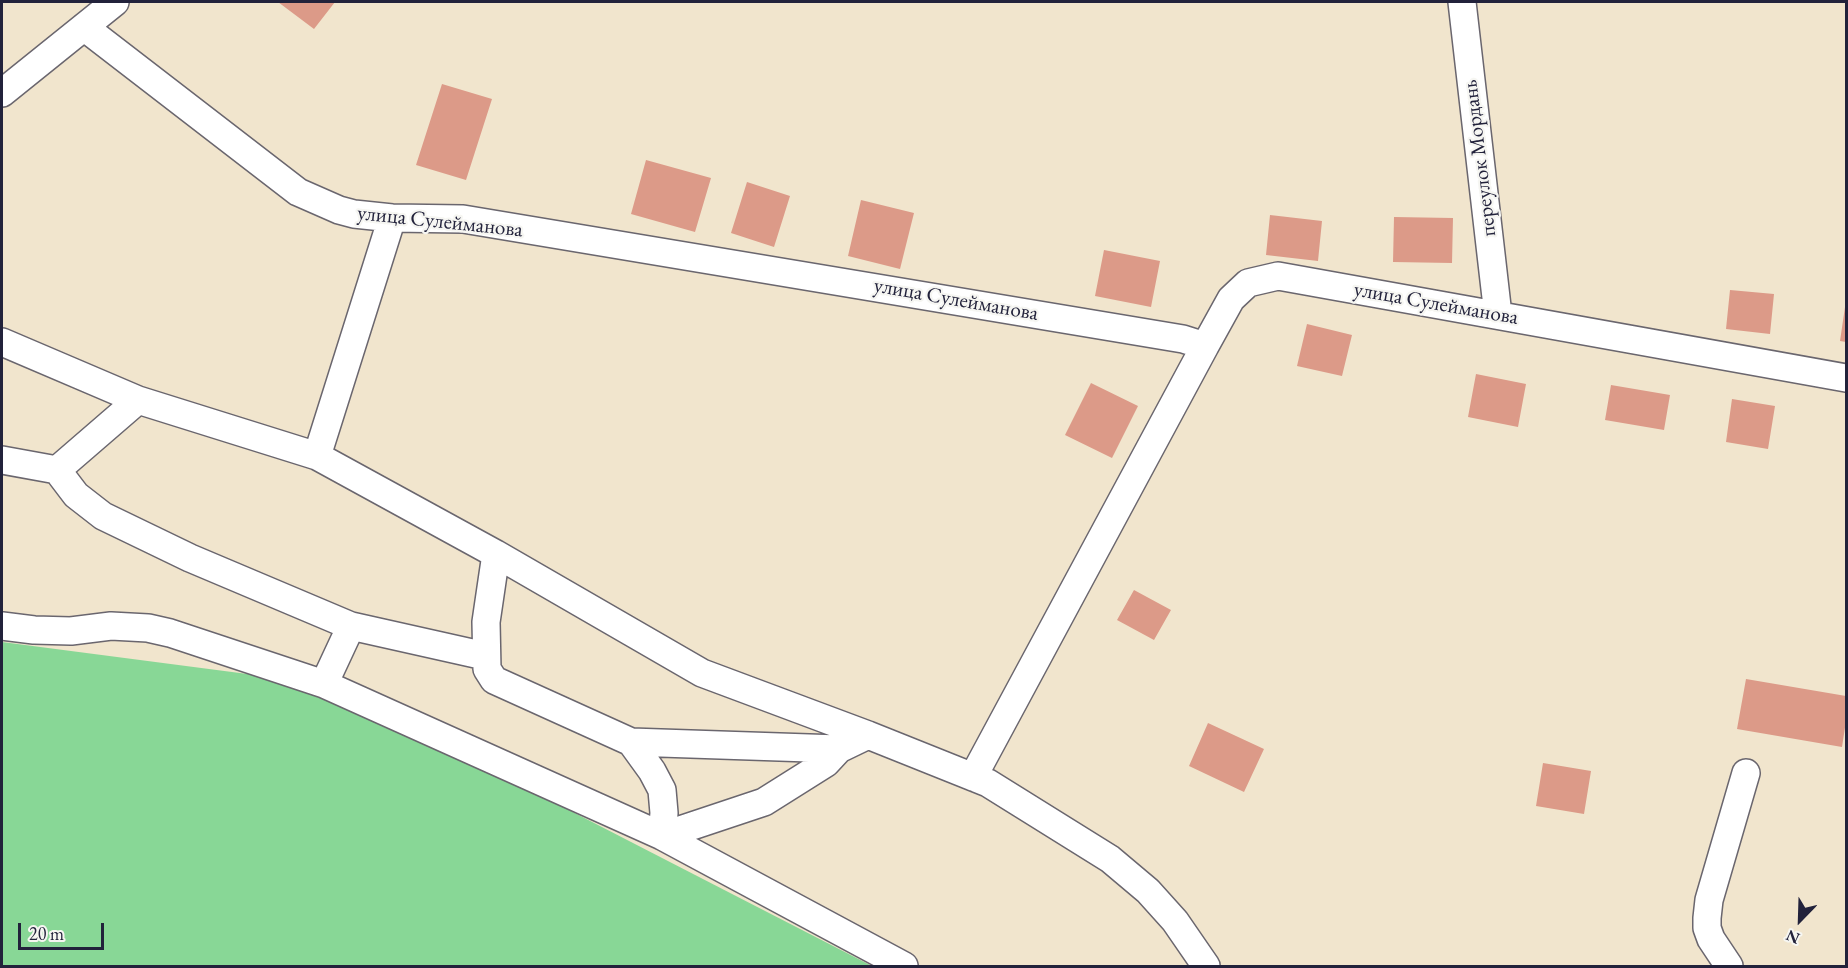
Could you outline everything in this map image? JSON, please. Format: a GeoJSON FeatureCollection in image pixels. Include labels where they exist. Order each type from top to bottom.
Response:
{"type":"FeatureCollection","features":[{"type":"Feature","properties":{"kind":"street"},"geometry":{"type":"LineString","coordinates":[[2,93],[115,2]]}},
{"type":"Feature","properties":{"kind":"street","name":"переулок Мордань"},"geometry":{"type":"LineString","coordinates":[[1462,2],[1498,315]]}},
{"type":"Feature","properties":{"kind":"street","name":"улица Сулейманова"},"geometry":{"type":"LineString","coordinates":[[84,27],[298,192],[354,214],[392,218],[463,219],[1183,339],[1205,346],[1231,299],[1248,283],[1278,276],[1846,378]]}},
{"type":"Feature","properties":{"kind":"street"},"geometry":{"type":"LineString","coordinates":[[318,456],[392,218]]}},
{"type":"Feature","properties":{"kind":"street"},"geometry":{"type":"LineString","coordinates":[[2,342],[138,400],[318,456],[496,554],[702,673],[988,783],[1110,859],[1148,891],[1175,921],[1206,966]]}},
{"type":"Feature","properties":{"kind":"street"},"geometry":{"type":"LineString","coordinates":[[973,777],[1205,346]]}},
{"type":"Feature","properties":{"kind":"street"},"geometry":{"type":"LineString","coordinates":[[57,470],[138,400]]}},
{"type":"Feature","properties":{"kind":"street"},"geometry":{"type":"LineString","coordinates":[[2,460],[57,470],[76,495],[103,516],[190,558],[351,626],[485,656]]}},
{"type":"Feature","properties":{"kind":"street"},"geometry":{"type":"LineString","coordinates":[[496,554],[486,622],[485,656],[487,669],[494,680],[631,742],[839,749]]}},
{"type":"Feature","properties":{"kind":"street"},"geometry":{"type":"LineString","coordinates":[[2,626],[44,630],[111,626],[148,628],[170,633],[324,684],[662,836],[904,966]]}},
{"type":"Feature","properties":{"kind":"street"},"geometry":{"type":"LineString","coordinates":[[324,684],[351,626]]}},
{"type":"Feature","properties":{"kind":"street"},"geometry":{"type":"LineString","coordinates":[[662,836],[764,802],[826,763],[839,749],[868,735]]}},
{"type":"Feature","properties":{"kind":"street"},"geometry":{"type":"LineString","coordinates":[[631,742],[652,771],[662,790],[664,813],[662,836]]}},
{"type":"Feature","properties":{"kind":"street"},"geometry":{"type":"LineString","coordinates":[[1729,966],[1711,939],[1707,928],[1707,918],[1709,900],[1746,773]]}},
{"type":"Feature","properties":{"kind":"green space"},"geometry":{"type":"Polygon","coordinates":[[[2,642],[324,684],[872,966],[2,966],[2,642]]]}},
{"type":"Feature","properties":{"kind":"building"},"geometry":{"type":"Polygon","coordinates":[[[278,2],[335,2],[314,29],[278,2]]]}},
{"type":"Feature","properties":{"kind":"building"},"geometry":{"type":"Polygon","coordinates":[[[442,84],[492,99],[466,180],[416,165],[442,84]]]}},
{"type":"Feature","properties":{"kind":"building"},"geometry":{"type":"Polygon","coordinates":[[[646,160],[711,178],[695,232],[631,214],[646,160]]]}},
{"type":"Feature","properties":{"kind":"building"},"geometry":{"type":"Polygon","coordinates":[[[747,182],[790,196],[774,247],[731,233],[747,182]]]}},
{"type":"Feature","properties":{"kind":"building"},"geometry":{"type":"Polygon","coordinates":[[[861,200],[914,213],[900,269],[848,256],[861,200]]]}},
{"type":"Feature","properties":{"kind":"building"},"geometry":{"type":"Polygon","coordinates":[[[1270,215],[1322,221],[1318,261],[1266,255],[1270,215]]]}},
{"type":"Feature","properties":{"kind":"building"},"geometry":{"type":"Polygon","coordinates":[[[1394,217],[1453,218],[1452,263],[1393,262],[1394,217]]]}},
{"type":"Feature","properties":{"kind":"building"},"geometry":{"type":"Polygon","coordinates":[[[1104,250],[1160,261],[1151,307],[1095,296],[1104,250]]]}},
{"type":"Feature","properties":{"kind":"building"},"geometry":{"type":"Polygon","coordinates":[[[1730,290],[1774,294],[1770,334],[1726,329],[1730,290]]]}},
{"type":"Feature","properties":{"kind":"building"},"geometry":{"type":"Polygon","coordinates":[[[1846,307],[1846,342],[1840,341],[1846,307]]]}},
{"type":"Feature","properties":{"kind":"building"},"geometry":{"type":"Polygon","coordinates":[[[1307,324],[1352,335],[1342,376],[1297,366],[1307,324]]]}},
{"type":"Feature","properties":{"kind":"building"},"geometry":{"type":"Polygon","coordinates":[[[1476,374],[1526,384],[1518,427],[1468,417],[1476,374]]]}},
{"type":"Feature","properties":{"kind":"building"},"geometry":{"type":"Polygon","coordinates":[[[1091,383],[1138,406],[1112,458],[1065,435],[1091,383]]]}},
{"type":"Feature","properties":{"kind":"building"},"geometry":{"type":"Polygon","coordinates":[[[1611,385],[1670,395],[1664,430],[1605,420],[1611,385]]]}},
{"type":"Feature","properties":{"kind":"building"},"geometry":{"type":"Polygon","coordinates":[[[1732,399],[1775,406],[1768,449],[1726,442],[1732,399]]]}},
{"type":"Feature","properties":{"kind":"building"},"geometry":{"type":"Polygon","coordinates":[[[1134,590],[1171,610],[1154,640],[1117,620],[1134,590]]]}},
{"type":"Feature","properties":{"kind":"building"},"geometry":{"type":"Polygon","coordinates":[[[1746,679],[1846,696],[1846,721],[1842,747],[1737,729],[1746,679]]]}},
{"type":"Feature","properties":{"kind":"building"},"geometry":{"type":"Polygon","coordinates":[[[1208,723],[1264,749],[1244,792],[1189,766],[1208,723]]]}},
{"type":"Feature","properties":{"kind":"building"},"geometry":{"type":"Polygon","coordinates":[[[1543,763],[1591,771],[1584,814],[1536,806],[1543,763]]]}}]}
